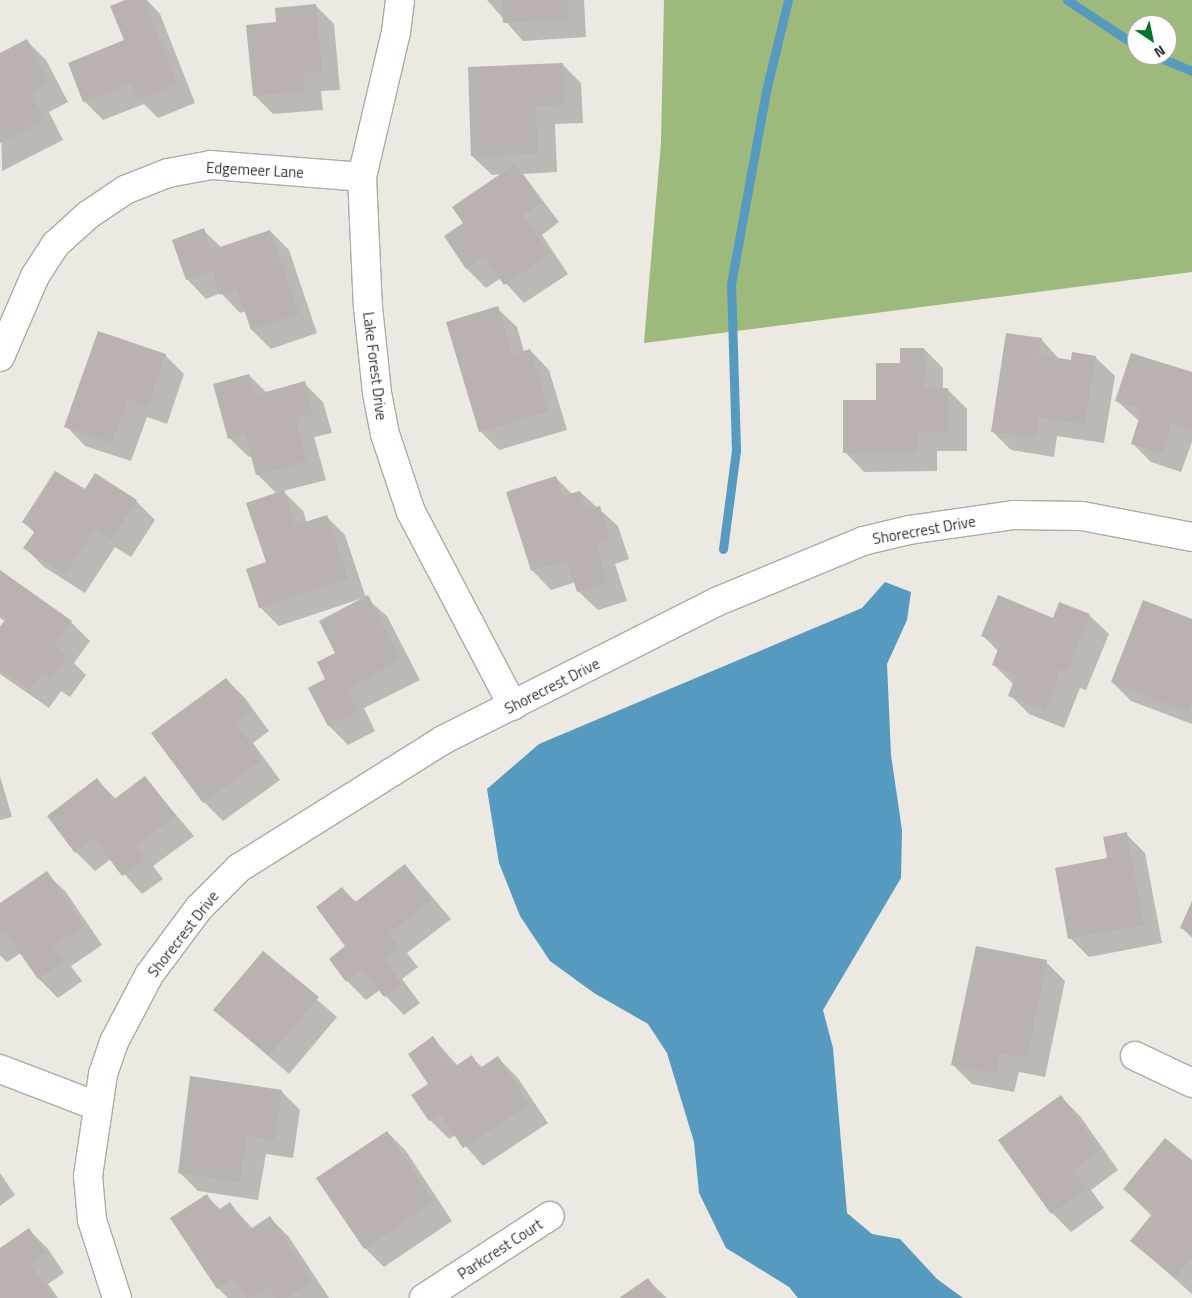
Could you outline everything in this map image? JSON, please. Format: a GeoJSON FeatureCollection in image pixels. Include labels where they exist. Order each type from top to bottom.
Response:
{"type":"FeatureCollection","features":[{"type":"Feature","properties":{"kind":"street","name":"Lake Forest Drive"},"geometry":{"type":"LineString","coordinates":[[400,0],[396,32],[362,177],[368,307],[385,434],[411,512],[513,706]]}},
{"type":"Feature","properties":{"kind":"street","name":"Edgemeer Lane"},"geometry":{"type":"LineString","coordinates":[[0,357],[35,276],[56,244],[88,215],[125,190],[168,173],[212,165],[362,177]]}},
{"type":"Feature","properties":{"kind":"street","name":"Shorecrest Drive"},"geometry":{"type":"LineString","coordinates":[[117,1298],[92,1220],[88,1176],[97,1106],[114,1042],[149,975],[199,908],[239,868],[444,740],[716,602],[863,541],[908,530],[1013,515],[1082,516],[1192,537]]}},
{"type":"Feature","properties":{"kind":"street"},"geometry":{"type":"LineString","coordinates":[[1135,1056],[1192,1083]]}},
{"type":"Feature","properties":{"kind":"street"},"geometry":{"type":"LineString","coordinates":[[0,1069],[97,1106]]}},
{"type":"Feature","properties":{"kind":"street","name":"Parkcrest Court"},"geometry":{"type":"LineString","coordinates":[[424,1298],[550,1216]]}},
{"type":"Feature","properties":{"kind":"green space"},"geometry":{"type":"Polygon","coordinates":[[[664,0],[1192,0],[1192,272],[644,343],[661,142],[664,0]]]}},
{"type":"Feature","properties":{"kind":"water"},"geometry":{"type":"Polygon","coordinates":[[[885,582],[911,592],[907,620],[887,664],[891,755],[902,830],[901,878],[823,1010],[833,1048],[847,1213],[872,1234],[900,1239],[937,1279],[963,1298],[798,1298],[789,1287],[726,1248],[699,1193],[694,1142],[667,1053],[648,1024],[594,993],[550,961],[520,916],[499,863],[487,789],[539,744],[862,608],[885,582]]]}},
{"type":"Feature","properties":{"kind":"building"},"geometry":{"type":"Polygon","coordinates":[[[125,0],[144,0],[177,84],[138,99],[131,83],[83,102],[68,63],[124,40],[110,6],[125,0]]]}},
{"type":"Feature","properties":{"kind":"building"},"geometry":{"type":"Polygon","coordinates":[[[501,0],[567,0],[568,19],[503,23],[501,0]]]}},
{"type":"Feature","properties":{"kind":"building"},"geometry":{"type":"Polygon","coordinates":[[[316,4],[322,71],[303,73],[304,91],[253,96],[246,25],[276,22],[275,8],[316,4]]]}},
{"type":"Feature","properties":{"kind":"building"},"geometry":{"type":"Polygon","coordinates":[[[27,39],[49,83],[31,93],[45,120],[0,143],[0,53],[27,39]]]}},
{"type":"Feature","properties":{"kind":"building"},"geometry":{"type":"Polygon","coordinates":[[[563,63],[564,105],[536,106],[538,154],[471,156],[468,67],[563,63]]]}},
{"type":"Feature","properties":{"kind":"building"},"geometry":{"type":"Polygon","coordinates":[[[515,164],[541,203],[523,215],[550,254],[504,285],[485,257],[466,269],[444,236],[463,223],[452,207],[515,164]]]}},
{"type":"Feature","properties":{"kind":"building"},"geometry":{"type":"Polygon","coordinates":[[[204,228],[211,250],[270,230],[299,314],[251,330],[237,289],[220,295],[212,271],[186,280],[172,240],[204,228]]]}},
{"type":"Feature","properties":{"kind":"building"},"geometry":{"type":"Polygon","coordinates":[[[498,306],[512,355],[530,349],[549,411],[479,432],[446,322],[498,306]]]}},
{"type":"Feature","properties":{"kind":"building"},"geometry":{"type":"Polygon","coordinates":[[[98,331],[166,354],[148,406],[128,399],[112,443],[64,427],[98,331]]]}},
{"type":"Feature","properties":{"kind":"building"},"geometry":{"type":"Polygon","coordinates":[[[1006,333],[1042,338],[1039,355],[1071,360],[1072,352],[1096,356],[1085,424],[1038,417],[1035,438],[991,432],[1006,333]]]}},
{"type":"Feature","properties":{"kind":"building"},"geometry":{"type":"Polygon","coordinates":[[[900,348],[924,348],[925,389],[948,388],[948,432],[918,432],[918,452],[843,453],[843,400],[876,400],[876,363],[900,363],[900,348]]]}},
{"type":"Feature","properties":{"kind":"building"},"geometry":{"type":"Polygon","coordinates":[[[1131,353],[1192,372],[1192,430],[1171,423],[1162,453],[1131,444],[1142,409],[1115,401],[1131,353]]]}},
{"type":"Feature","properties":{"kind":"building"},"geometry":{"type":"Polygon","coordinates":[[[249,374],[255,395],[305,381],[313,414],[296,418],[307,461],[256,475],[245,434],[228,439],[213,384],[249,374]]]}},
{"type":"Feature","properties":{"kind":"building"},"geometry":{"type":"Polygon","coordinates":[[[55,471],[85,489],[95,473],[137,500],[111,539],[95,529],[65,575],[23,548],[35,531],[22,522],[55,471]]]}},
{"type":"Feature","properties":{"kind":"building"},"geometry":{"type":"Polygon","coordinates":[[[556,476],[562,496],[580,491],[586,510],[600,506],[610,540],[597,545],[608,582],[577,592],[567,560],[531,571],[506,492],[556,476]]]}},
{"type":"Feature","properties":{"kind":"building"},"geometry":{"type":"Polygon","coordinates":[[[284,490],[295,525],[327,515],[348,578],[259,608],[246,569],[266,562],[246,503],[284,490]]]}},
{"type":"Feature","properties":{"kind":"building"},"geometry":{"type":"Polygon","coordinates":[[[0,570],[72,621],[54,646],[67,655],[51,679],[42,673],[30,690],[0,669],[0,627],[6,618],[0,613],[0,570]]]}},
{"type":"Feature","properties":{"kind":"building"},"geometry":{"type":"Polygon","coordinates":[[[368,595],[401,660],[346,689],[357,711],[328,726],[308,688],[325,679],[317,662],[335,653],[319,621],[368,595]]]}},
{"type":"Feature","properties":{"kind":"building"},"geometry":{"type":"Polygon","coordinates":[[[998,595],[1053,618],[1059,602],[1090,614],[1067,672],[1061,669],[1045,710],[1008,696],[1016,675],[992,665],[1000,644],[981,636],[998,595]]]}},
{"type":"Feature","properties":{"kind":"building"},"geometry":{"type":"Polygon","coordinates":[[[1143,600],[1192,619],[1192,700],[1188,712],[1111,682],[1143,600]]]}},
{"type":"Feature","properties":{"kind":"building"},"geometry":{"type":"Polygon","coordinates":[[[226,678],[251,711],[235,723],[262,760],[203,803],[151,733],[226,678]]]}},
{"type":"Feature","properties":{"kind":"building"},"geometry":{"type":"Polygon","coordinates":[[[145,776],[176,816],[135,846],[145,860],[122,876],[94,838],[75,853],[47,816],[97,778],[113,800],[145,776]]]}},
{"type":"Feature","properties":{"kind":"building"},"geometry":{"type":"Polygon","coordinates":[[[1127,832],[1144,925],[1068,939],[1055,868],[1107,858],[1103,837],[1127,832]]]}},
{"type":"Feature","properties":{"kind":"building"},"geometry":{"type":"Polygon","coordinates":[[[405,864],[432,900],[389,933],[400,948],[384,960],[402,984],[384,997],[363,969],[346,982],[329,959],[345,946],[316,907],[342,887],[354,903],[405,864]]]}},
{"type":"Feature","properties":{"kind":"building"},"geometry":{"type":"Polygon","coordinates":[[[47,871],[84,926],[53,946],[64,962],[38,979],[5,932],[0,935],[0,903],[47,871]]]}},
{"type":"Feature","properties":{"kind":"building"},"geometry":{"type":"Polygon","coordinates":[[[1192,901],[1192,933],[1180,928],[1192,901]]]}},
{"type":"Feature","properties":{"kind":"building"},"geometry":{"type":"Polygon","coordinates":[[[976,946],[1047,960],[1027,1058],[1000,1053],[996,1074],[951,1065],[976,946]]]}},
{"type":"Feature","properties":{"kind":"building"},"geometry":{"type":"Polygon","coordinates":[[[263,951],[319,997],[269,1056],[213,1010],[263,951]]]}},
{"type":"Feature","properties":{"kind":"building"},"geometry":{"type":"Polygon","coordinates":[[[433,1036],[454,1067],[472,1055],[480,1068],[498,1056],[529,1104],[463,1148],[440,1114],[429,1121],[411,1095],[428,1084],[408,1054],[433,1036]]]}},
{"type":"Feature","properties":{"kind":"building"},"geometry":{"type":"Polygon","coordinates":[[[190,1076],[282,1090],[274,1140],[247,1136],[240,1182],[178,1173],[190,1076]]]}},
{"type":"Feature","properties":{"kind":"building"},"geometry":{"type":"Polygon","coordinates":[[[1061,1095],[1100,1150],[1073,1170],[1086,1189],[1051,1214],[998,1140],[1061,1095]]]}},
{"type":"Feature","properties":{"kind":"building"},"geometry":{"type":"Polygon","coordinates":[[[387,1131],[434,1201],[364,1249],[316,1178],[387,1131]]]}},
{"type":"Feature","properties":{"kind":"building"},"geometry":{"type":"Polygon","coordinates":[[[1165,1138],[1192,1160],[1192,1257],[1175,1278],[1130,1241],[1153,1213],[1123,1189],[1165,1138]]]}},
{"type":"Feature","properties":{"kind":"building"},"geometry":{"type":"Polygon","coordinates":[[[207,1194],[217,1211],[230,1202],[249,1230],[270,1216],[312,1281],[286,1298],[276,1298],[269,1287],[247,1298],[233,1278],[217,1289],[170,1218],[207,1194]]]}},
{"type":"Feature","properties":{"kind":"building"},"geometry":{"type":"Polygon","coordinates":[[[29,1228],[46,1253],[30,1264],[53,1298],[0,1298],[0,1248],[29,1228]]]}},
{"type":"Feature","properties":{"kind":"building"},"geometry":{"type":"Polygon","coordinates":[[[648,1278],[662,1298],[619,1298],[648,1278]]]}},
{"type":"Feature","properties":{"kind":"waterway"},"geometry":{"type":"LineString","coordinates":[[723,549],[736,450],[731,284],[766,91],[788,0]]}},
{"type":"Feature","properties":{"kind":"waterway"},"geometry":{"type":"LineString","coordinates":[[1067,0],[1127,39]]}},
{"type":"Feature","properties":{"kind":"waterway"},"geometry":{"type":"LineString","coordinates":[[1177,65],[1192,71]]}}]}
